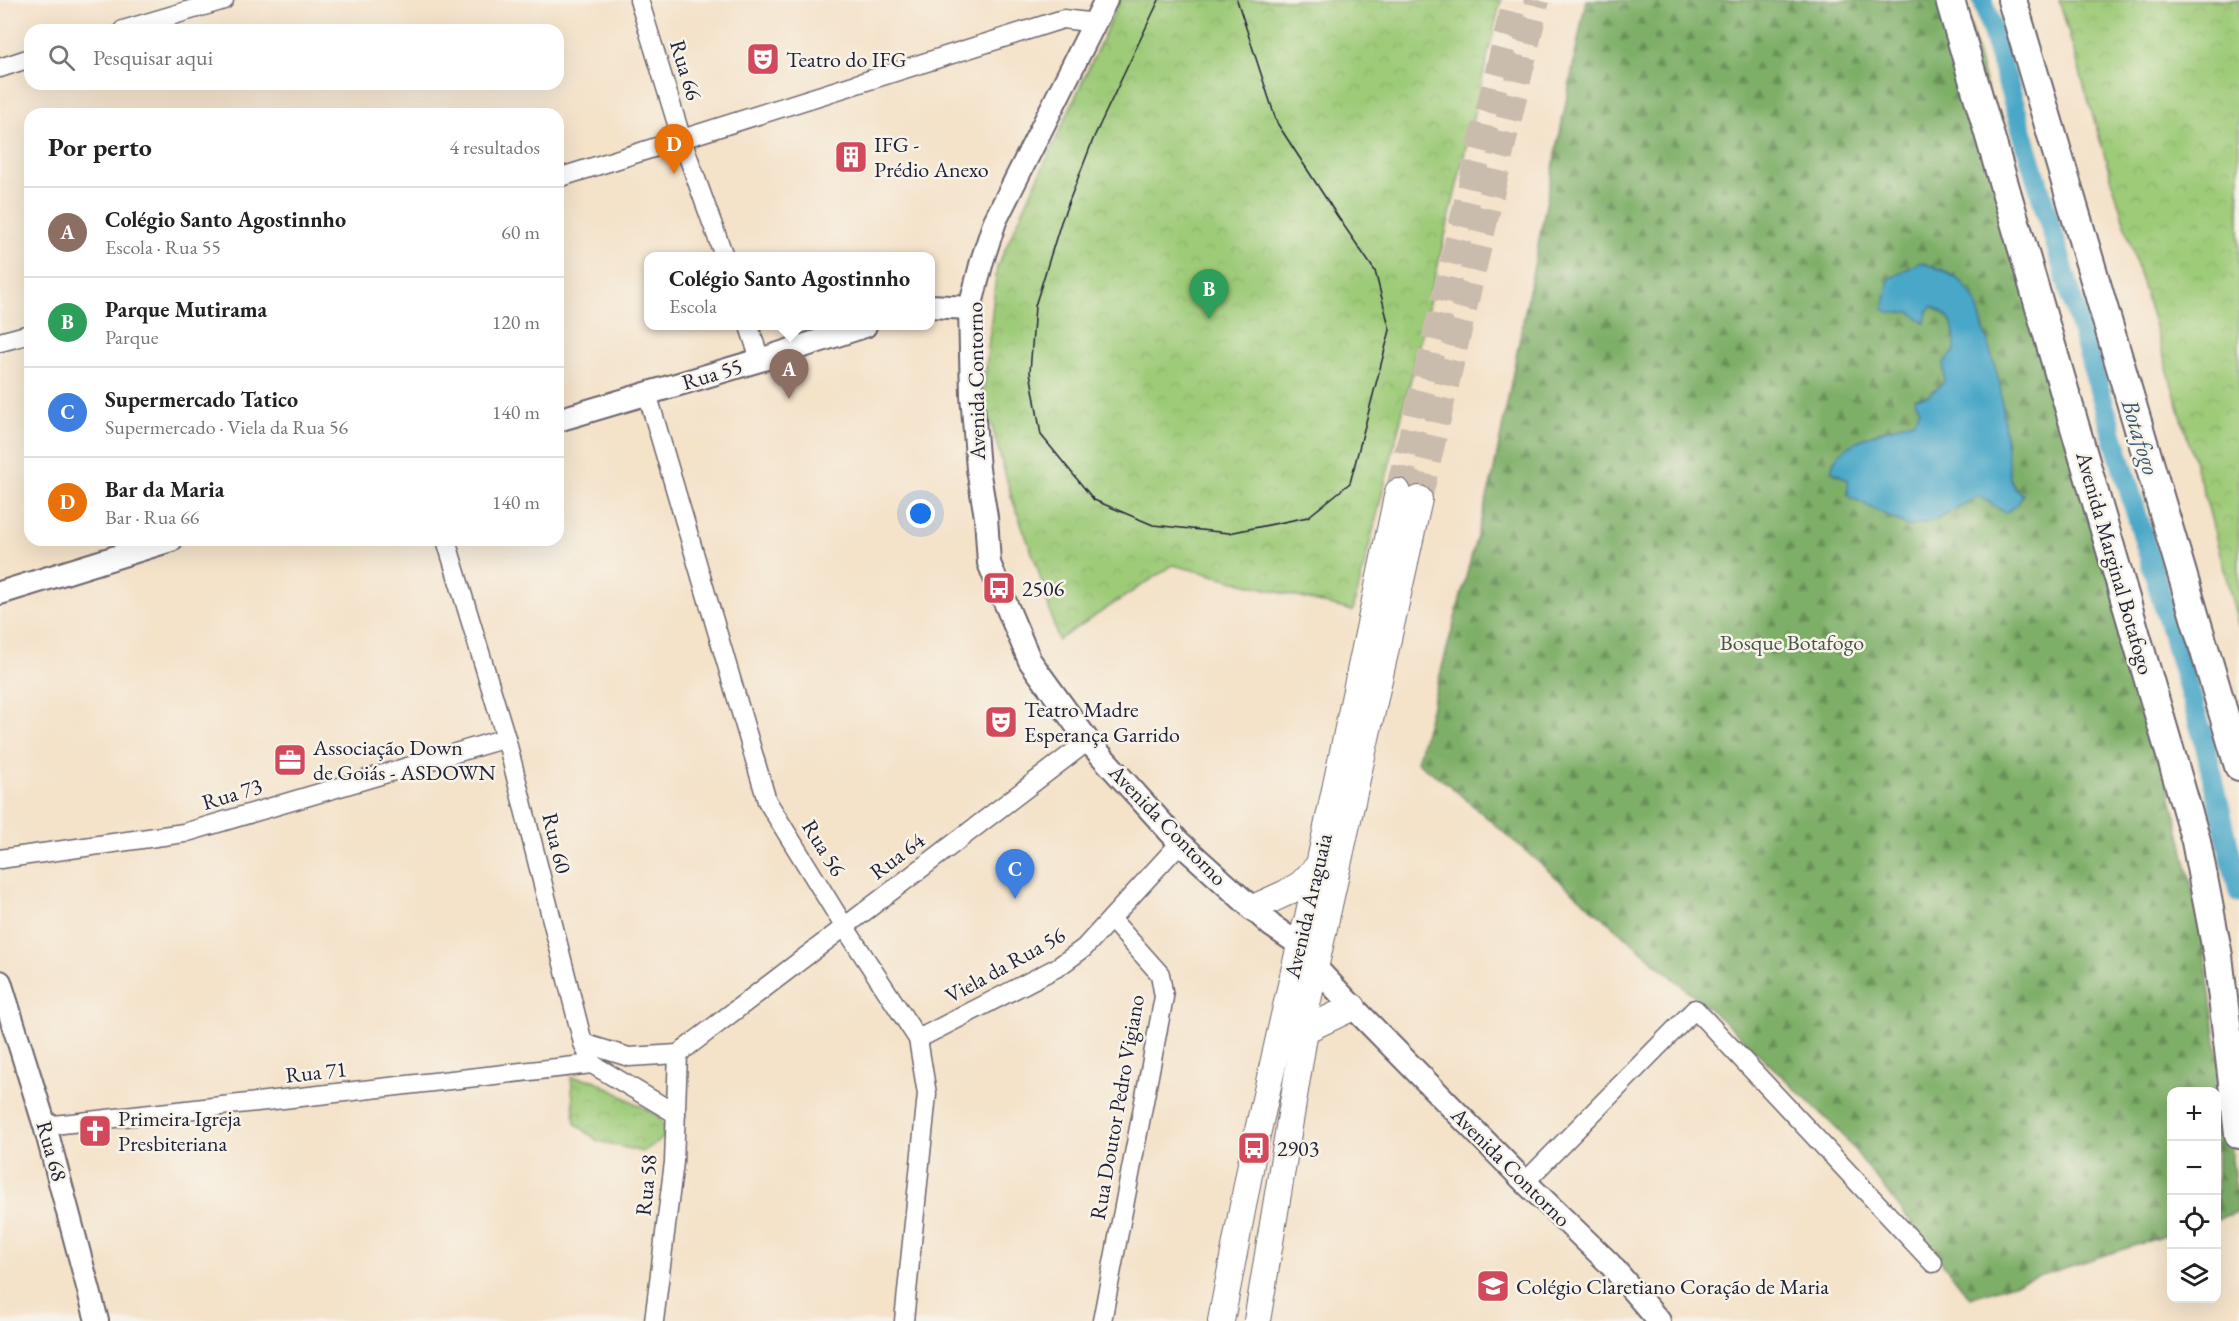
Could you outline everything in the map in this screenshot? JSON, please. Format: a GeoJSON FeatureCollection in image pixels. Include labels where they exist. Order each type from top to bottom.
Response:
{"type":"FeatureCollection","features":[{"type":"Feature","properties":{"kind":"main road","name":"Avenida Marginal Botafogo"},"geometry":{"type":"LineString","coordinates":[[1950,0],[2196,841],[2218,956],[2239,1134]]}},
{"type":"Feature","properties":{"kind":"main road"},"geometry":{"type":"LineString","coordinates":[[2012,0],[2239,766]]}},
{"type":"Feature","properties":{"kind":"main road","name":"Avenida Araguaia"},"geometry":{"type":"LineString","coordinates":[[1221,1321],[1254,1148],[1318,866],[1408,495],[1317,969],[1306,1009],[1305,1030],[1257,1321]]}},
{"type":"Feature","properties":{"kind":"main road"},"geometry":{"type":"LineString","coordinates":[[1253,908],[1302,884],[1318,866]]}},
{"type":"Feature","properties":{"kind":"main road"},"geometry":{"type":"LineString","coordinates":[[1305,1030],[1353,1007]]}},
{"type":"Feature","properties":{"kind":"street"},"geometry":{"type":"LineString","coordinates":[[141,24],[202,3],[224,0]]}},
{"type":"Feature","properties":{"kind":"street","name":"Rua 66"},"geometry":{"type":"LineString","coordinates":[[639,0],[682,140],[723,252]]}},
{"type":"Feature","properties":{"kind":"street","name":"Avenida Contorno"},"geometry":{"type":"LineString","coordinates":[[1107,0],[995,221],[970,308],[972,395],[989,563],[1030,661],[1088,741],[1180,843],[1272,926],[1300,945],[1317,969],[1353,1007],[1525,1182],[1609,1263],[1659,1321]]}},
{"type":"Feature","properties":{"kind":"street"},"geometry":{"type":"LineString","coordinates":[[564,175],[1063,19],[1096,23]]}},
{"type":"Feature","properties":{"kind":"street"},"geometry":{"type":"LineString","coordinates":[[0,68],[24,60]]}},
{"type":"Feature","properties":{"kind":"street"},"geometry":{"type":"LineString","coordinates":[[935,306],[970,308]]}},
{"type":"Feature","properties":{"kind":"street"},"geometry":{"type":"LineString","coordinates":[[750,330],[760,360]]}},
{"type":"Feature","properties":{"kind":"street","name":"Rua 55"},"geometry":{"type":"LineString","coordinates":[[564,418],[853,330]]}},
{"type":"Feature","properties":{"kind":"street"},"geometry":{"type":"LineString","coordinates":[[0,342],[24,336]]}},
{"type":"Feature","properties":{"kind":"street","name":"Rua 56"},"geometry":{"type":"LineString","coordinates":[[647,393],[767,801],[844,926],[918,1039],[927,1094],[904,1321]]}},
{"type":"Feature","properties":{"kind":"street"},"geometry":{"type":"LineString","coordinates":[[0,593],[152,546]]}},
{"type":"Feature","properties":{"kind":"street","name":"Rua 60"},"geometry":{"type":"LineString","coordinates":[[448,546],[506,738],[583,1043],[592,1064]]}},
{"type":"Feature","properties":{"kind":"street","name":"Rua 73"},"geometry":{"type":"LineString","coordinates":[[0,859],[184,833],[506,738]]}},
{"type":"Feature","properties":{"kind":"street","name":"Rua 64"},"geometry":{"type":"LineString","coordinates":[[678,1054],[1088,741]]}},
{"type":"Feature","properties":{"kind":"street","name":"Viela da Rua 56"},"geometry":{"type":"LineString","coordinates":[[918,1039],[1058,967],[1084,948],[1180,843]]}},
{"type":"Feature","properties":{"kind":"street","name":"Rua Doutor Pedro Vigiano"},"geometry":{"type":"LineString","coordinates":[[1102,1321],[1164,997],[1160,974],[1111,919]]}},
{"type":"Feature","properties":{"kind":"street","name":"Rua 68"},"geometry":{"type":"LineString","coordinates":[[0,982],[45,1126],[97,1321]]}},
{"type":"Feature","properties":{"kind":"street"},"geometry":{"type":"LineString","coordinates":[[1525,1182],[1695,1009],[1933,1263]]}},
{"type":"Feature","properties":{"kind":"street"},"geometry":{"type":"LineString","coordinates":[[583,1043],[628,1057],[678,1054]]}},
{"type":"Feature","properties":{"kind":"street","name":"Rua 58"},"geometry":{"type":"LineString","coordinates":[[654,1321],[674,1162],[678,1054]]}},
{"type":"Feature","properties":{"kind":"street"},"geometry":{"type":"LineString","coordinates":[[592,1064],[676,1114]]}},
{"type":"Feature","properties":{"kind":"street","name":"Rua 71"},"geometry":{"type":"LineString","coordinates":[[45,1126],[592,1064]]}},
{"type":"Feature","properties":{"kind":"green space"},"geometry":{"type":"Polygon","coordinates":[[[1120,0],[1501,0],[1353,611],[1173,565],[1058,640],[1037,566],[1012,499],[983,394],[997,267],[1120,0]]]}},
{"type":"Feature","properties":{"kind":"green space","name":"Bosque Botafogo"},"geometry":{"type":"Polygon","coordinates":[[[1586,0],[1963,0],[2134,636],[2201,926],[2239,1212],[2221,1218],[2221,1087],[2167,1087],[2167,1235],[1970,1298],[1841,1133],[1737,1033],[1449,785],[1417,762],[1493,475],[1586,0]]]}},
{"type":"Feature","properties":{"kind":"green space"},"geometry":{"type":"Polygon","coordinates":[[[2059,0],[2239,0],[2239,627],[2209,511],[2059,0]]]}},
{"type":"Feature","properties":{"kind":"green space"},"geometry":{"type":"Polygon","coordinates":[[[571,1077],[594,1080],[658,1116],[665,1128],[663,1138],[643,1152],[598,1141],[575,1123],[571,1077]]]}},
{"type":"Feature","properties":{"kind":"water"},"geometry":{"type":"Polygon","coordinates":[[[1920,262],[1943,270],[1962,282],[1975,299],[2000,384],[2010,477],[2016,490],[2023,494],[2018,504],[2005,513],[1979,496],[1936,520],[1909,527],[1848,496],[1848,480],[1832,471],[1834,461],[1852,444],[1915,420],[1920,410],[1914,398],[1928,396],[1944,382],[1944,363],[1955,351],[1954,329],[1949,319],[1932,306],[1927,311],[1925,323],[1910,312],[1891,313],[1883,309],[1889,279],[1920,262]]]}},
{"type":"Feature","properties":{"kind":"waterway","name":"Botafogo"},"geometry":{"type":"LineString","coordinates":[[1983,0],[2204,740],[2239,892]]}},
{"type":"Feature","properties":{"kind":"tunnel"},"geometry":{"type":"LineString","coordinates":[[1398,492],[1515,0]]}},
{"type":"Feature","properties":{"kind":"tunnel"},"geometry":{"type":"LineString","coordinates":[[1419,499],[1537,0]]}},
{"type":"Feature","properties":{"kind":"tram line"},"geometry":{"type":"LineString","coordinates":[[1159,0],[1094,137],[1061,222],[1035,306],[1030,372],[1041,435],[1094,500],[1153,525],[1229,533],[1308,517],[1350,483],[1390,330],[1375,271],[1277,123],[1237,0]]}},
{"type":"Feature","properties":{"kind":"place","name":"Teatro do IFG"},"geometry":{"type":"Point","coordinates":[763,59]}},
{"type":"Feature","properties":{"kind":"place","name":"IFG - Prédio Anexo"},"geometry":{"type":"Point","coordinates":[851,157]}},
{"type":"Feature","properties":{"kind":"place","name":"Bar da Maria"},"geometry":{"type":"Point","coordinates":[674,174]}},
{"type":"Feature","properties":{"kind":"place","name":"Parque Mutirama"},"geometry":{"type":"Point","coordinates":[1209,319]}},
{"type":"Feature","properties":{"kind":"place","name":"Colégio Santo Agostinnho"},"geometry":{"type":"Point","coordinates":[789,399]}},
{"type":"Feature","properties":{"kind":"place","name":"2506"},"geometry":{"type":"Point","coordinates":[999,588]}},
{"type":"Feature","properties":{"kind":"place","name":"Teatro Madre Esperança Garrido"},"geometry":{"type":"Point","coordinates":[1001,722]}},
{"type":"Feature","properties":{"kind":"place","name":"Associação Down de Goiás - ASDOWN"},"geometry":{"type":"Point","coordinates":[290,760]}},
{"type":"Feature","properties":{"kind":"place","name":"Supermercado Tatico"},"geometry":{"type":"Point","coordinates":[1015,899]}},
{"type":"Feature","properties":{"kind":"place","name":"Primeira Igreja Presbiteriana"},"geometry":{"type":"Point","coordinates":[95,1131]}},
{"type":"Feature","properties":{"kind":"place","name":"2903"},"geometry":{"type":"Point","coordinates":[1254,1148]}},
{"type":"Feature","properties":{"kind":"place","name":"Colégio Claretiano Coração de Maria"},"geometry":{"type":"Point","coordinates":[1493,1286]}}]}
